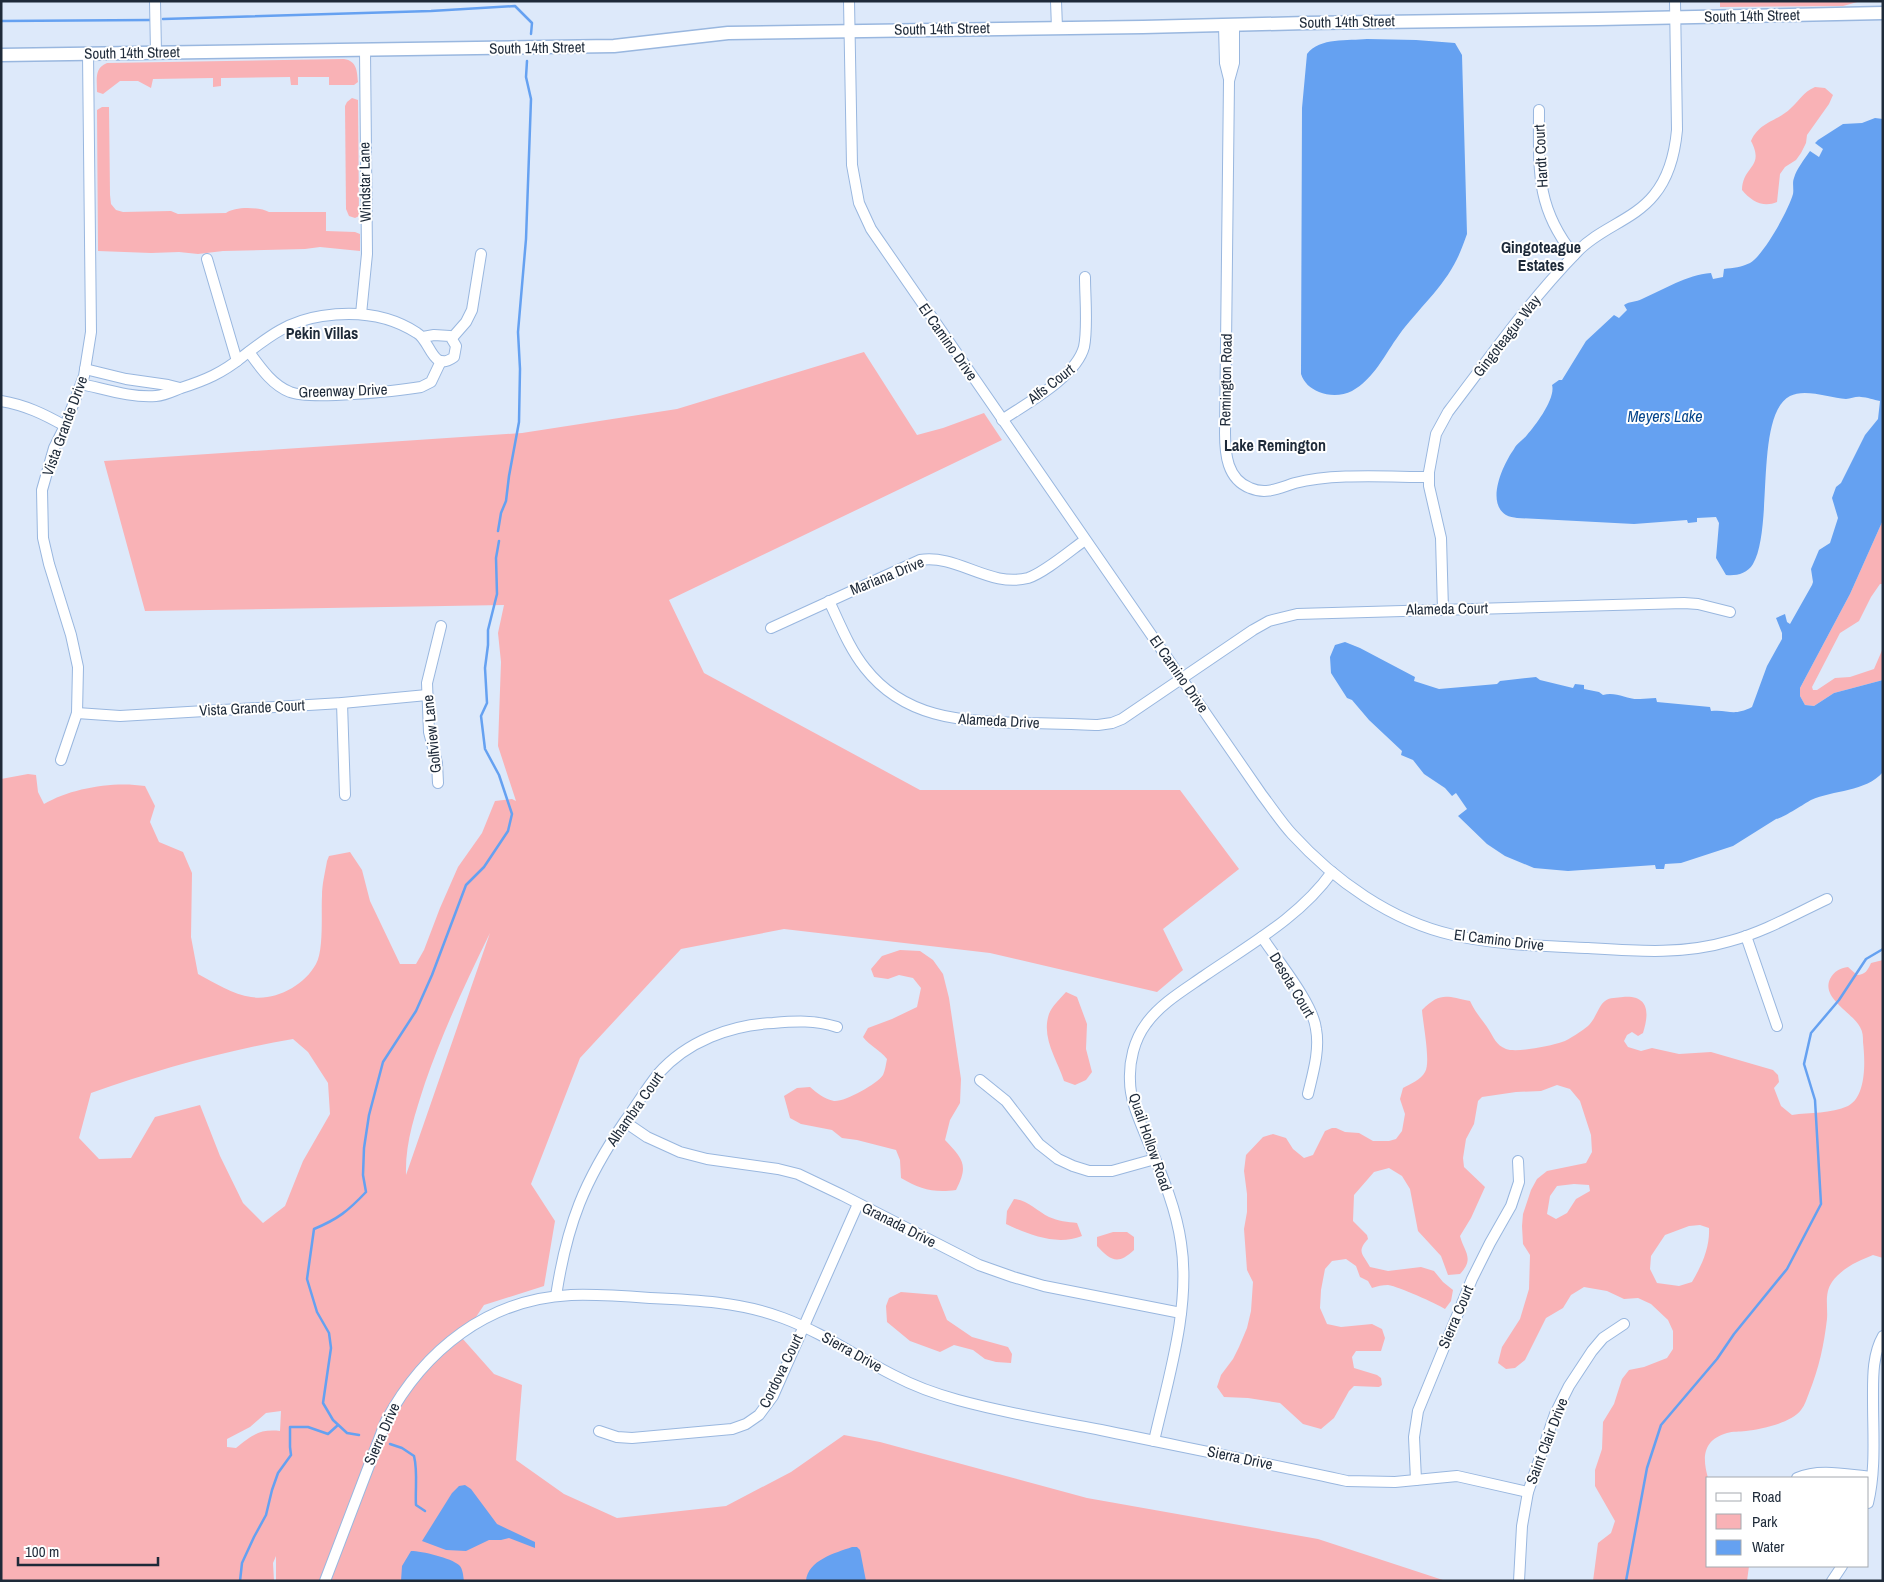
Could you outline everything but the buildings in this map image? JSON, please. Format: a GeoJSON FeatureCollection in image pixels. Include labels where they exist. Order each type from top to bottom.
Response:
{"type":"FeatureCollection","features":[{"type":"Feature","properties":{"kind":"main road","name":"South 14th Street"},"geometry":{"type":"LineString","coordinates":[[1,55],[614,46],[728,33],[1883,13]]}},
{"type":"Feature","properties":{"kind":"street"},"geometry":{"type":"LineString","coordinates":[[155,1],[156,53]]}},
{"type":"Feature","properties":{"kind":"street","name":"El Camino Drive"},"geometry":{"type":"LineString","coordinates":[[849,1],[851,157],[853,179],[861,208],[875,236],[1284,824],[1307,850],[1332,872],[1369,899],[1405,919],[1451,935],[1482,941],[1555,947],[1667,951],[1708,947],[1746,936],[1827,899]]}},
{"type":"Feature","properties":{"kind":"street"},"geometry":{"type":"LineString","coordinates":[[1056,1],[1057,28]]}},
{"type":"Feature","properties":{"kind":"street","name":"Gingoteague Way"},"geometry":{"type":"LineString","coordinates":[[1444,610],[1440,538],[1428,477],[1436,434],[1448,412],[1535,300],[1574,255],[1588,243],[1635,213],[1656,193],[1667,172],[1675,146],[1677,130],[1675,1]]}},
{"type":"Feature","properties":{"kind":"street","name":"Remington Road"},"geometry":{"type":"LineString","coordinates":[[1229,25],[1234,62],[1229,81],[1225,433],[1226,458],[1229,466],[1240,482],[1249,488],[1267,491],[1315,480],[1428,477]]}},
{"type":"Feature","properties":{"kind":"street","name":"Windstar Lane"},"geometry":{"type":"LineString","coordinates":[[361,314],[367,254],[365,51]]}},
{"type":"Feature","properties":{"kind":"street","name":"Vista Grande Drive"},"geometry":{"type":"LineString","coordinates":[[61,760],[76,713],[79,689],[78,667],[71,634],[49,564],[43,538],[42,490],[54,448],[86,369],[91,332],[88,54]]}},
{"type":"Feature","properties":{"kind":"street","name":"Hardt Court"},"geometry":{"type":"LineString","coordinates":[[1538,110],[1539,169],[1544,198],[1555,228],[1574,255]]}},
{"type":"Feature","properties":{"kind":"street"},"geometry":{"type":"LineString","coordinates":[[423,337],[443,335],[452,338],[466,322],[472,310],[481,254]]}},
{"type":"Feature","properties":{"kind":"street"},"geometry":{"type":"LineString","coordinates":[[207,259],[237,361]]}},
{"type":"Feature","properties":{"kind":"street","name":"Alfs Court"},"geometry":{"type":"LineString","coordinates":[[1002,420],[1066,376],[1079,361],[1085,342],[1085,278]]}},
{"type":"Feature","properties":{"kind":"street"},"geometry":{"type":"LineString","coordinates":[[81,384],[138,396],[162,395],[209,379],[277,331],[308,318],[340,313],[361,314],[392,320],[423,337],[434,357],[441,361]]}},
{"type":"Feature","properties":{"kind":"street","name":"Greenway Drive"},"geometry":{"type":"LineString","coordinates":[[248,352],[279,386],[298,395],[326,395],[421,387],[431,382],[441,361],[444,362],[454,357],[456,346],[452,338]]}},
{"type":"Feature","properties":{"kind":"street"},"geometry":{"type":"LineString","coordinates":[[86,369],[126,380],[168,384],[180,388]]}},
{"type":"Feature","properties":{"kind":"street"},"geometry":{"type":"LineString","coordinates":[[1,401],[37,410],[64,426]]}},
{"type":"Feature","properties":{"kind":"street","name":"Mariana Drive"},"geometry":{"type":"LineString","coordinates":[[771,628],[908,564],[928,558],[943,560],[1000,579],[1028,578],[1086,540]]}},
{"type":"Feature","properties":{"kind":"street","name":"Alameda Drive"},"geometry":{"type":"LineString","coordinates":[[829,601],[855,654],[872,676],[885,688],[917,708],[954,719],[976,722],[1106,724],[1122,719],[1182,679]]}},
{"type":"Feature","properties":{"kind":"street","name":"Alameda Court"},"geometry":{"type":"LineString","coordinates":[[1182,679],[1253,630],[1281,617],[1314,612],[1684,603],[1698,604],[1730,612]]}},
{"type":"Feature","properties":{"kind":"street","name":"Golfview Lane"},"geometry":{"type":"LineString","coordinates":[[438,783],[437,763],[429,732],[427,695],[430,664],[441,626]]}},
{"type":"Feature","properties":{"kind":"street","name":"Vista Grande Court"},"geometry":{"type":"LineString","coordinates":[[76,713],[120,716],[342,703],[427,695]]}},
{"type":"Feature","properties":{"kind":"street"},"geometry":{"type":"LineString","coordinates":[[342,703],[345,795]]}},
{"type":"Feature","properties":{"kind":"street","name":"Quail Hollow Road"},"geometry":{"type":"LineString","coordinates":[[1154,1441],[1181,1313],[1184,1280],[1182,1244],[1174,1212],[1135,1107],[1131,1090],[1130,1064],[1138,1039],[1145,1025],[1162,1007],[1262,937],[1308,901],[1332,872]]}},
{"type":"Feature","properties":{"kind":"street"},"geometry":{"type":"LineString","coordinates":[[1746,936],[1777,1026]]}},
{"type":"Feature","properties":{"kind":"street","name":"Desota Court"},"geometry":{"type":"LineString","coordinates":[[1262,937],[1306,1003],[1315,1023],[1316,1050],[1308,1094]]}},
{"type":"Feature","properties":{"kind":"street","name":"Alhambra Court"},"geometry":{"type":"LineString","coordinates":[[556,1296],[569,1232],[581,1198],[597,1165],[648,1088],[664,1069],[691,1048],[712,1036],[741,1026],[805,1021],[824,1023],[837,1027]]}},
{"type":"Feature","properties":{"kind":"street"},"geometry":{"type":"LineString","coordinates":[[980,1080],[1006,1101],[1040,1144],[1058,1159],[1073,1166],[1106,1172],[1120,1170],[1155,1158]]}},
{"type":"Feature","properties":{"kind":"street","name":"Granada Drive"},"geometry":{"type":"LineString","coordinates":[[625,1122],[647,1137],[680,1152],[707,1159],[783,1170],[814,1181],[979,1265],[1013,1278],[1044,1286],[1181,1313]]}},
{"type":"Feature","properties":{"kind":"street","name":"Sierra Court"},"geometry":{"type":"LineString","coordinates":[[1416,1480],[1414,1437],[1418,1410],[1472,1279],[1511,1206],[1519,1182],[1518,1161]]}},
{"type":"Feature","properties":{"kind":"street","name":"Cordova Court"},"geometry":{"type":"LineString","coordinates":[[599,1431],[617,1437],[632,1438],[720,1430],[746,1424],[760,1415],[773,1396],[858,1204]]}},
{"type":"Feature","properties":{"kind":"street","name":"Sierra Drive"},"geometry":{"type":"LineString","coordinates":[[324,1581],[386,1421],[397,1399],[418,1372],[451,1340],[477,1323],[522,1303],[556,1296],[598,1295],[711,1302],[763,1312],[804,1326],[842,1345],[895,1376],[948,1397],[982,1406],[1347,1481],[1379,1482],[1457,1476],[1528,1492]]}},
{"type":"Feature","properties":{"kind":"street","name":"Saint Clair Drive"},"geometry":{"type":"LineString","coordinates":[[1519,1581],[1522,1526],[1528,1492],[1552,1422],[1569,1386],[1602,1338],[1624,1324]]}},
{"type":"Feature","properties":{"kind":"street"},"geometry":{"type":"LineString","coordinates":[[1869,1496],[1872,1477],[1873,1376],[1877,1349],[1883,1336]]}},
{"type":"Feature","properties":{"kind":"street"},"geometry":{"type":"LineString","coordinates":[[1800,1477],[1822,1473],[1872,1477]]}},
{"type":"Feature","properties":{"kind":"street"},"geometry":{"type":"LineString","coordinates":[[1832,1581],[1841,1567]]}},
{"type":"Feature","properties":{"kind":"green space"},"geometry":{"type":"Polygon","coordinates":[[[1720,1],[1861,1],[1843,6],[1720,7],[1720,1]]]}},
{"type":"Feature","properties":{"kind":"green space"},"geometry":{"type":"Polygon","coordinates":[[[344,59],[352,62],[356,67],[358,82],[354,85],[329,85],[329,77],[298,77],[298,85],[291,85],[290,77],[221,78],[221,86],[213,87],[213,78],[153,79],[151,88],[138,81],[120,81],[103,94],[97,92],[98,71],[107,63],[344,59]]]}},
{"type":"Feature","properties":{"kind":"green space"},"geometry":{"type":"Polygon","coordinates":[[[1815,87],[1825,88],[1833,95],[1829,104],[1807,135],[1806,143],[1801,153],[1780,174],[1777,202],[1762,204],[1753,200],[1742,190],[1743,182],[1756,157],[1751,141],[1759,129],[1786,113],[1804,94],[1815,87]]]}},
{"type":"Feature","properties":{"kind":"green space"},"geometry":{"type":"Polygon","coordinates":[[[352,98],[358,100],[359,216],[355,218],[349,216],[346,209],[345,106],[352,98]]]}},
{"type":"Feature","properties":{"kind":"green space"},"geometry":{"type":"Polygon","coordinates":[[[102,107],[109,107],[110,195],[111,204],[116,210],[123,212],[171,211],[178,214],[226,213],[235,209],[248,208],[269,212],[326,212],[326,231],[355,232],[360,234],[360,251],[320,247],[223,251],[198,254],[98,251],[97,110],[102,107]]]}},
{"type":"Feature","properties":{"kind":"green space"},"geometry":{"type":"Polygon","coordinates":[[[864,352],[917,435],[984,413],[1002,440],[669,600],[704,673],[920,790],[1180,790],[1239,869],[1163,929],[1183,970],[1157,992],[990,953],[784,929],[681,949],[580,1058],[531,1184],[555,1221],[544,1286],[484,1305],[462,1338],[494,1374],[522,1385],[516,1460],[564,1494],[617,1518],[726,1506],[791,1472],[844,1435],[880,1442],[1087,1498],[1318,1539],[1446,1581],[276,1581],[276,1556],[273,1563],[274,1581],[1,1581],[1,779],[28,774],[36,775],[38,792],[44,804],[55,798],[93,787],[120,784],[145,786],[155,806],[150,822],[159,842],[183,852],[192,873],[191,937],[198,974],[238,994],[260,998],[279,994],[296,985],[311,972],[319,958],[322,887],[329,856],[350,852],[362,870],[370,901],[400,964],[416,964],[424,950],[458,867],[482,833],[495,801],[512,799],[516,801],[498,746],[501,662],[498,633],[504,605],[145,611],[104,461],[522,433],[677,409],[864,352]],[[490,933],[455,1007],[425,1083],[409,1140],[406,1175],[490,933]],[[293,1039],[241,1049],[190,1062],[91,1093],[79,1138],[99,1159],[131,1158],[155,1117],[200,1105],[220,1156],[243,1203],[263,1223],[285,1206],[303,1161],[330,1114],[328,1083],[308,1052],[293,1039]],[[281,1411],[266,1413],[250,1427],[227,1439],[227,1447],[236,1448],[251,1436],[261,1432],[280,1431],[281,1411]]]}},
{"type":"Feature","properties":{"kind":"green space"},"geometry":{"type":"Polygon","coordinates":[[[1883,520],[1883,584],[1880,584],[1871,597],[1859,621],[1840,633],[1812,687],[1813,690],[1817,690],[1835,678],[1850,677],[1874,669],[1883,648],[1883,680],[1834,693],[1814,706],[1805,705],[1800,696],[1800,688],[1850,594],[1883,520]]]}},
{"type":"Feature","properties":{"kind":"green space"},"geometry":{"type":"Polygon","coordinates":[[[900,950],[920,951],[933,960],[943,974],[949,998],[961,1079],[960,1103],[950,1120],[945,1140],[956,1152],[962,1163],[962,1174],[956,1190],[940,1191],[927,1189],[901,1178],[900,1160],[896,1150],[842,1138],[832,1130],[801,1124],[790,1118],[784,1096],[797,1088],[810,1087],[827,1099],[839,1101],[860,1092],[880,1079],[883,1075],[887,1059],[863,1037],[868,1028],[917,1007],[921,988],[913,978],[899,975],[888,979],[874,977],[871,969],[882,956],[900,950]]]}},
{"type":"Feature","properties":{"kind":"green space"},"geometry":{"type":"Polygon","coordinates":[[[1883,960],[1883,1258],[1873,1255],[1856,1262],[1845,1269],[1832,1282],[1827,1296],[1826,1329],[1821,1356],[1813,1384],[1801,1410],[1796,1415],[1776,1425],[1753,1430],[1729,1432],[1719,1436],[1713,1440],[1706,1450],[1705,1463],[1708,1477],[1706,1477],[1706,1567],[1749,1567],[1747,1581],[1593,1581],[1598,1543],[1611,1533],[1615,1521],[1595,1486],[1595,1470],[1602,1449],[1603,1422],[1614,1404],[1622,1379],[1629,1370],[1644,1367],[1667,1358],[1673,1349],[1673,1331],[1668,1320],[1651,1304],[1638,1298],[1624,1299],[1607,1291],[1584,1287],[1571,1295],[1563,1308],[1546,1318],[1525,1360],[1515,1368],[1506,1369],[1498,1363],[1502,1347],[1520,1319],[1529,1289],[1530,1255],[1523,1244],[1522,1226],[1523,1214],[1531,1190],[1537,1179],[1547,1171],[1586,1163],[1592,1152],[1591,1135],[1580,1101],[1570,1089],[1557,1085],[1541,1091],[1516,1092],[1482,1097],[1478,1101],[1474,1124],[1466,1139],[1463,1158],[1464,1167],[1485,1187],[1471,1218],[1460,1236],[1468,1259],[1460,1274],[1448,1275],[1441,1256],[1418,1231],[1410,1189],[1402,1176],[1389,1168],[1374,1172],[1354,1195],[1353,1221],[1367,1235],[1368,1239],[1362,1247],[1362,1253],[1370,1267],[1388,1271],[1421,1267],[1434,1271],[1453,1290],[1451,1301],[1445,1309],[1393,1286],[1384,1285],[1372,1288],[1368,1281],[1360,1277],[1356,1266],[1346,1259],[1332,1261],[1325,1269],[1320,1308],[1327,1324],[1341,1327],[1372,1324],[1382,1329],[1385,1338],[1381,1351],[1356,1351],[1352,1357],[1354,1368],[1377,1375],[1381,1378],[1382,1385],[1379,1387],[1354,1386],[1349,1391],[1334,1418],[1321,1429],[1303,1424],[1280,1403],[1248,1398],[1224,1397],[1217,1387],[1221,1375],[1239,1347],[1247,1328],[1251,1311],[1253,1282],[1247,1270],[1244,1229],[1247,1212],[1244,1171],[1246,1155],[1263,1137],[1273,1134],[1286,1138],[1293,1149],[1304,1158],[1313,1155],[1325,1131],[1332,1128],[1345,1132],[1359,1133],[1373,1141],[1396,1139],[1402,1131],[1405,1114],[1400,1099],[1403,1088],[1421,1077],[1427,1067],[1422,1010],[1434,1000],[1449,997],[1470,1001],[1498,1043],[1506,1049],[1517,1050],[1562,1042],[1588,1026],[1607,1000],[1611,998],[1632,997],[1643,1003],[1646,1019],[1643,1033],[1638,1036],[1632,1032],[1627,1035],[1624,1041],[1628,1047],[1641,1051],[1652,1048],[1679,1054],[1711,1052],[1773,1070],[1778,1075],[1779,1082],[1774,1088],[1781,1106],[1792,1115],[1841,1109],[1854,1101],[1859,1094],[1864,1068],[1862,1033],[1856,1021],[1833,999],[1828,986],[1833,974],[1842,968],[1848,967],[1857,975],[1860,975],[1869,968],[1871,963],[1883,960]],[[1589,1185],[1557,1186],[1550,1196],[1547,1214],[1556,1219],[1567,1213],[1576,1199],[1590,1191],[1589,1185]],[[1700,1225],[1689,1226],[1665,1235],[1651,1256],[1650,1269],[1657,1283],[1679,1286],[1692,1282],[1707,1249],[1709,1228],[1700,1225]]]}},
{"type":"Feature","properties":{"kind":"green space"},"geometry":{"type":"Polygon","coordinates":[[[1066,992],[1077,997],[1087,1024],[1086,1049],[1092,1072],[1086,1080],[1075,1085],[1064,1081],[1048,1040],[1047,1032],[1050,1011],[1066,992]]]}},
{"type":"Feature","properties":{"kind":"green space"},"geometry":{"type":"Polygon","coordinates":[[[1014,1199],[1028,1204],[1052,1218],[1077,1223],[1082,1236],[1063,1240],[1043,1238],[1006,1224],[1007,1211],[1014,1199]]]}},
{"type":"Feature","properties":{"kind":"green space"},"geometry":{"type":"Polygon","coordinates":[[[1113,1232],[1127,1232],[1134,1237],[1134,1250],[1123,1258],[1111,1258],[1097,1246],[1097,1237],[1113,1232]]]}},
{"type":"Feature","properties":{"kind":"green space"},"geometry":{"type":"Polygon","coordinates":[[[901,1292],[937,1295],[947,1320],[972,1337],[1008,1347],[1012,1354],[1011,1363],[985,1359],[973,1350],[954,1345],[940,1352],[910,1341],[887,1322],[886,1306],[889,1298],[901,1292]]]}},
{"type":"Feature","properties":{"kind":"water"},"geometry":{"type":"Polygon","coordinates":[[[1367,39],[1455,43],[1462,55],[1467,234],[1457,259],[1445,280],[1399,335],[1373,373],[1352,391],[1340,395],[1331,395],[1313,389],[1306,383],[1301,374],[1302,108],[1307,54],[1319,45],[1327,42],[1367,39]]]}},
{"type":"Feature","properties":{"kind":"water","name":"Meyers Lake"},"geometry":{"type":"Polygon","coordinates":[[[1875,118],[1883,119],[1883,520],[1850,594],[1800,688],[1800,696],[1805,705],[1814,706],[1834,693],[1883,680],[1883,772],[1876,779],[1859,787],[1811,800],[1733,846],[1681,863],[1665,864],[1664,869],[1656,869],[1655,865],[1568,871],[1534,868],[1505,856],[1487,844],[1458,816],[1467,809],[1456,793],[1452,796],[1445,788],[1424,774],[1413,760],[1401,755],[1402,751],[1369,720],[1352,700],[1347,698],[1331,673],[1330,657],[1335,645],[1345,642],[1360,648],[1415,677],[1414,681],[1439,689],[1497,684],[1500,681],[1536,677],[1540,680],[1573,688],[1575,684],[1584,685],[1584,689],[1599,692],[1603,695],[1612,694],[1635,699],[1656,698],[1657,702],[1710,707],[1711,711],[1740,712],[1752,707],[1767,666],[1782,639],[1782,633],[1776,618],[1785,614],[1787,622],[1790,624],[1812,585],[1811,569],[1819,550],[1830,543],[1838,518],[1832,498],[1836,487],[1841,483],[1865,435],[1878,419],[1880,401],[1863,397],[1846,399],[1803,393],[1790,396],[1779,407],[1772,425],[1768,448],[1763,525],[1759,547],[1751,567],[1737,575],[1726,575],[1716,558],[1719,523],[1716,517],[1697,518],[1697,522],[1688,523],[1687,520],[1634,524],[1517,518],[1507,516],[1500,509],[1497,501],[1498,482],[1515,447],[1531,431],[1548,404],[1552,385],[1562,380],[1586,341],[1614,315],[1619,318],[1627,310],[1624,305],[1626,304],[1640,300],[1693,276],[1711,273],[1713,279],[1723,277],[1724,269],[1750,263],[1769,242],[1791,201],[1793,180],[1801,164],[1810,151],[1819,157],[1823,149],[1815,143],[1843,124],[1862,123],[1875,118]]]}},
{"type":"Feature","properties":{"kind":"water"},"geometry":{"type":"Polygon","coordinates":[[[465,1485],[471,1489],[497,1524],[535,1542],[535,1548],[509,1538],[489,1540],[466,1551],[446,1550],[422,1541],[452,1493],[459,1486],[465,1485]]]}},
{"type":"Feature","properties":{"kind":"water"},"geometry":{"type":"Polygon","coordinates":[[[852,1547],[857,1547],[860,1550],[866,1581],[806,1581],[812,1568],[823,1558],[852,1547]]]}},
{"type":"Feature","properties":{"kind":"water"},"geometry":{"type":"Polygon","coordinates":[[[411,1551],[436,1555],[455,1562],[463,1572],[464,1581],[401,1581],[402,1566],[411,1551]]]}},
{"type":"Feature","properties":{"kind":"waterway"},"geometry":{"type":"LineString","coordinates":[[163,19],[431,11],[515,6],[532,23],[531,34]]}},
{"type":"Feature","properties":{"kind":"waterway"},"geometry":{"type":"LineString","coordinates":[[1,21],[150,20]]}},
{"type":"Feature","properties":{"kind":"waterway"},"geometry":{"type":"LineString","coordinates":[[498,531],[501,513],[506,501],[519,422],[520,369],[518,332],[526,239],[531,99],[526,77],[527,61]]}},
{"type":"Feature","properties":{"kind":"waterway"},"geometry":{"type":"LineString","coordinates":[[359,1435],[347,1433],[333,1420],[323,1403],[331,1348],[329,1333],[317,1312],[307,1279],[314,1229],[342,1214],[366,1192],[363,1175],[364,1148],[369,1115],[383,1062],[416,1011],[432,975],[466,885],[484,867],[508,831],[512,814],[499,775],[485,749],[481,716],[487,703],[485,668],[488,630],[497,594],[496,558],[499,541]]}},
{"type":"Feature","properties":{"kind":"waterway"},"geometry":{"type":"LineString","coordinates":[[1626,1581],[1647,1468],[1661,1425],[1717,1359],[1734,1334],[1787,1269],[1821,1204],[1815,1100],[1804,1064],[1811,1033],[1839,1000],[1866,959],[1883,949]]}},
{"type":"Feature","properties":{"kind":"waterway"},"geometry":{"type":"LineString","coordinates":[[240,1581],[242,1563],[266,1515],[278,1473],[291,1455],[290,1427],[308,1427],[328,1434],[338,1425]]}},
{"type":"Feature","properties":{"kind":"waterway"},"geometry":{"type":"LineString","coordinates":[[390,1444],[402,1448],[414,1456],[416,1505],[425,1511]]}},
{"type":"Feature","properties":{"kind":"district","name":"Gingoteague Estates"},"geometry":{"type":"Point","coordinates":[1541,256]}},
{"type":"Feature","properties":{"kind":"district","name":"Pekin Villas"},"geometry":{"type":"Point","coordinates":[322,333]}},
{"type":"Feature","properties":{"kind":"district","name":"Lake Remington"},"geometry":{"type":"Point","coordinates":[1275,445]}}]}
